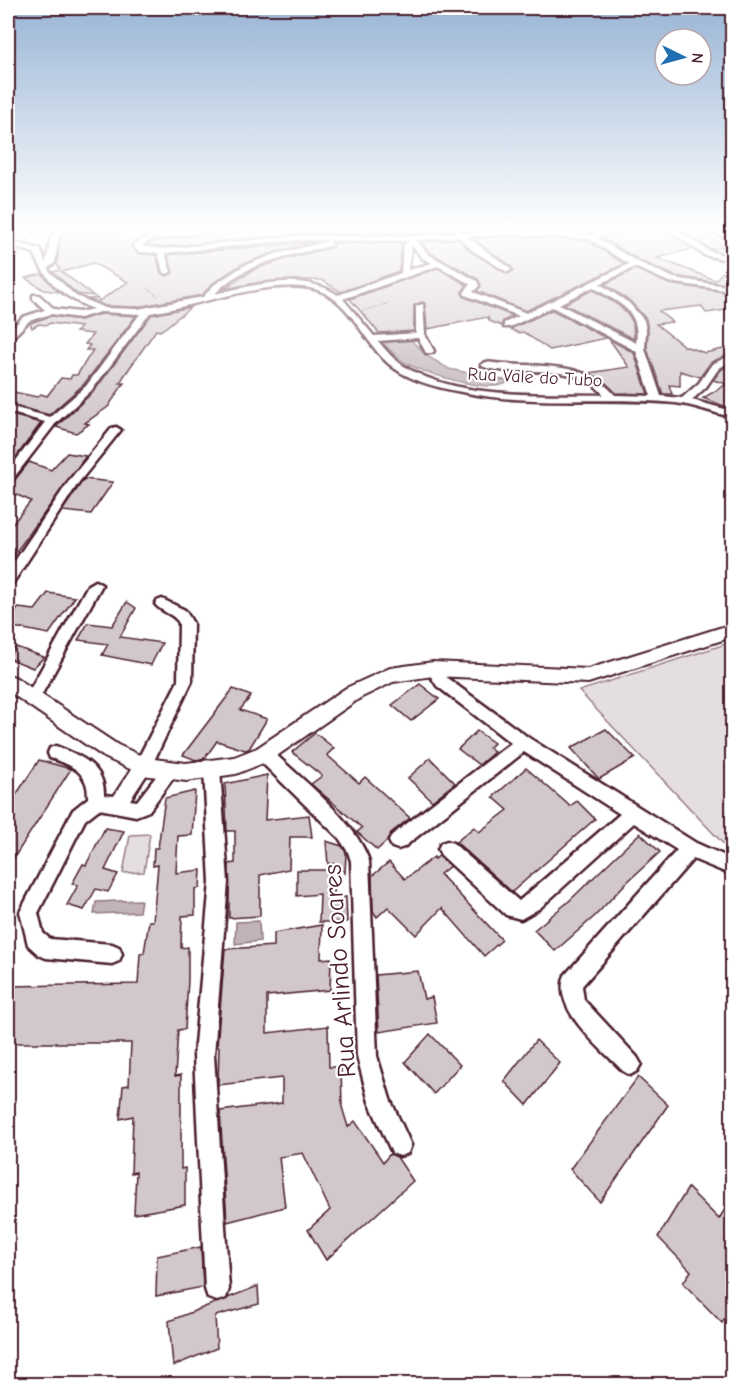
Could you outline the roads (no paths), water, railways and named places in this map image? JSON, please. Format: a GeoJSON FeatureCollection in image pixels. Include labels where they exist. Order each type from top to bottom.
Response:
{"type":"FeatureCollection","features":[{"type":"Feature","properties":{"kind":"main road"},"geometry":{"type":"LineString","coordinates":[[8,682],[111,751],[143,766],[212,774],[264,754],[353,693],[390,675],[433,669],[588,676],[732,631]]}},
{"type":"Feature","properties":{"kind":"street","name":"Rua Vale do Tubo"},"geometry":{"type":"LineString","coordinates":[[71,295],[77,301],[100,309],[146,312],[227,295]]}},
{"type":"Feature","properties":{"kind":"street"},"geometry":{"type":"LineString","coordinates":[[206,300],[210,295]]}},
{"type":"Feature","properties":{"kind":"street","name":"Rua Vale do Tubo"},"geometry":{"type":"LineString","coordinates":[[333,295],[337,297],[392,362],[409,373],[467,391],[483,394],[685,401],[732,414]]}},
{"type":"Feature","properties":{"kind":"street"},"geometry":{"type":"LineString","coordinates":[[337,297],[344,295]]}},
{"type":"Feature","properties":{"kind":"street"},"geometry":{"type":"LineString","coordinates":[[472,295],[527,316]]}},
{"type":"Feature","properties":{"kind":"street"},"geometry":{"type":"LineString","coordinates":[[507,326],[572,295]]}},
{"type":"Feature","properties":{"kind":"street"},"geometry":{"type":"LineString","coordinates":[[611,295],[639,317],[641,323],[640,349],[657,399]]}},
{"type":"Feature","properties":{"kind":"street"},"geometry":{"type":"LineString","coordinates":[[36,297],[51,311]]}},
{"type":"Feature","properties":{"kind":"street"},"geometry":{"type":"LineString","coordinates":[[553,304],[640,349]]}},
{"type":"Feature","properties":{"kind":"street"},"geometry":{"type":"LineString","coordinates":[[420,306],[421,335],[429,351]]}},
{"type":"Feature","properties":{"kind":"street"},"geometry":{"type":"LineString","coordinates":[[8,336],[26,320],[51,311],[80,315],[100,309]]}},
{"type":"Feature","properties":{"kind":"street"},"geometry":{"type":"LineString","coordinates":[[8,478],[52,422],[89,388],[146,312]]}},
{"type":"Feature","properties":{"kind":"street"},"geometry":{"type":"LineString","coordinates":[[371,339],[421,335]]}},
{"type":"Feature","properties":{"kind":"street"},"geometry":{"type":"LineString","coordinates":[[685,401],[703,385],[715,366],[732,358]]}},
{"type":"Feature","properties":{"kind":"street"},"geometry":{"type":"LineString","coordinates":[[486,365],[570,372],[594,380],[607,389],[612,398]]}},
{"type":"Feature","properties":{"kind":"street"},"geometry":{"type":"LineString","coordinates":[[8,409],[52,422]]}},
{"type":"Feature","properties":{"kind":"street"},"geometry":{"type":"LineString","coordinates":[[8,580],[75,480],[116,430]]}},
{"type":"Feature","properties":{"kind":"street"},"geometry":{"type":"LineString","coordinates":[[32,699],[95,585]]}},
{"type":"Feature","properties":{"kind":"street"},"geometry":{"type":"LineString","coordinates":[[118,805],[143,766],[180,693],[187,669],[186,623],[180,614],[162,604]]}},
{"type":"Feature","properties":{"kind":"street"},"geometry":{"type":"LineString","coordinates":[[433,669],[442,682],[523,743],[690,849],[732,867]]}},
{"type":"Feature","properties":{"kind":"street"},"geometry":{"type":"LineString","coordinates":[[398,841],[523,743]]}},
{"type":"Feature","properties":{"kind":"street"},"geometry":{"type":"LineString","coordinates":[[56,753],[66,756],[92,776],[95,782],[96,801]]}},
{"type":"Feature","properties":{"kind":"street","name":"Rua Arlindo Soares"},"geometry":{"type":"LineString","coordinates":[[264,754],[345,833],[356,848],[360,861],[363,894],[367,1056],[380,1102],[400,1145]]}},
{"type":"Feature","properties":{"kind":"street"},"geometry":{"type":"LineString","coordinates":[[112,954],[46,948],[35,938],[29,912],[79,815],[88,804],[96,801],[136,809],[143,806],[171,771]]}},
{"type":"Feature","properties":{"kind":"street"},"geometry":{"type":"LineString","coordinates":[[212,774],[219,882],[204,1055],[217,1289]]}},
{"type":"Feature","properties":{"kind":"street"},"geometry":{"type":"LineString","coordinates":[[447,849],[513,909],[521,910],[533,902],[633,813]]}},
{"type":"Feature","properties":{"kind":"street"},"geometry":{"type":"LineString","coordinates":[[630,1064],[578,1007],[572,997],[572,982],[690,849]]}}]}
